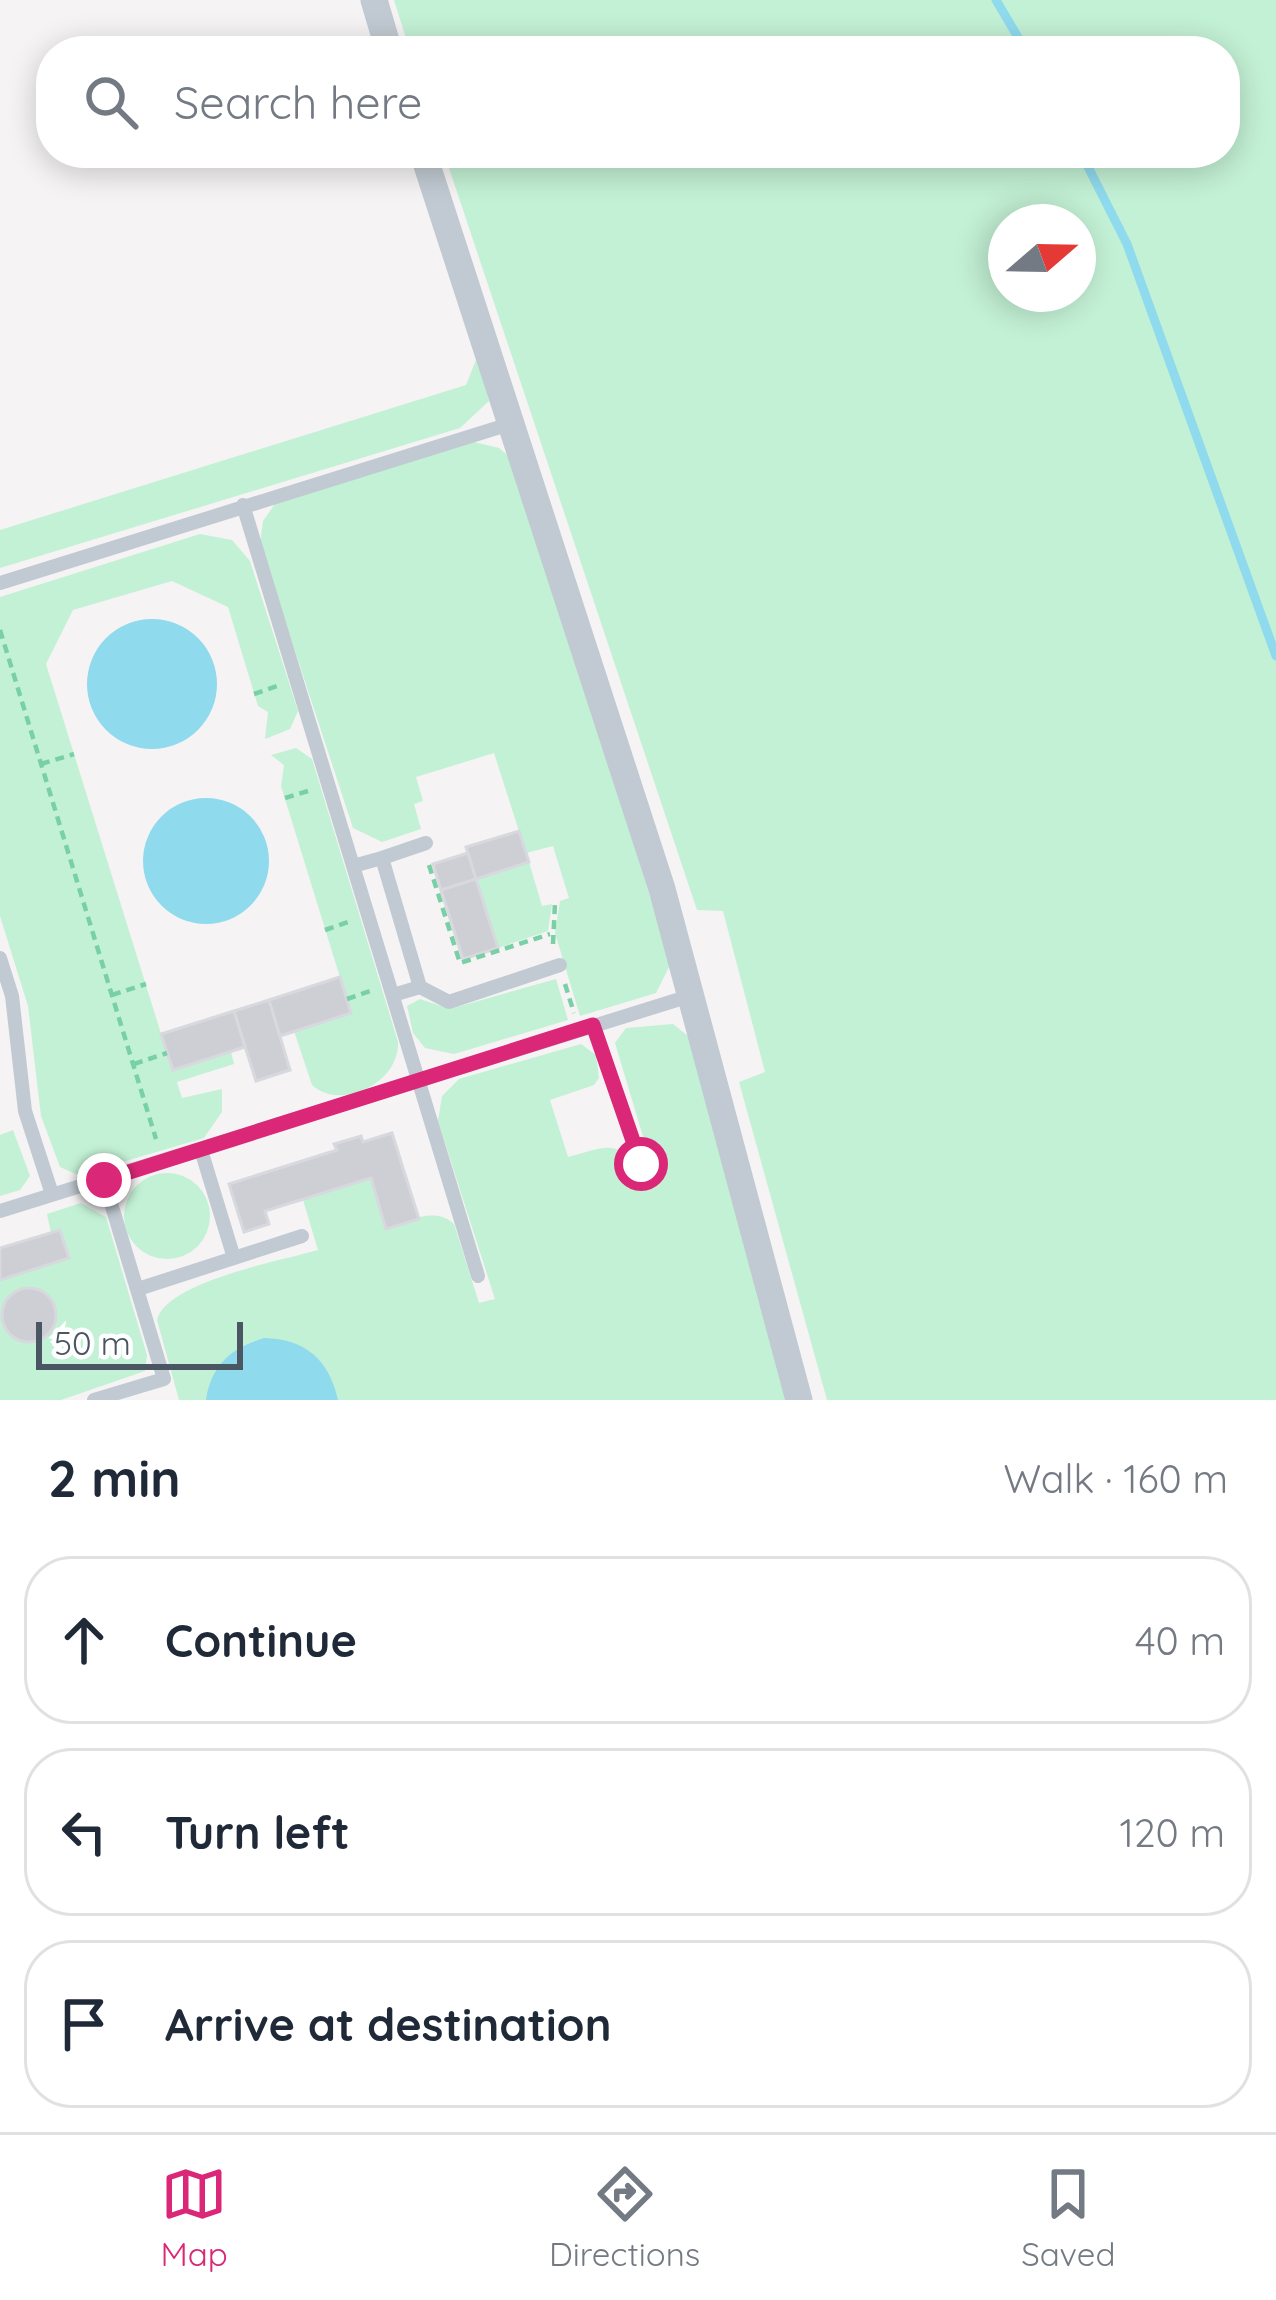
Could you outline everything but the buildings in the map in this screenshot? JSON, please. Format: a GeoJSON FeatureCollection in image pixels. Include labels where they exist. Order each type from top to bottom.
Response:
{"type":"FeatureCollection","features":[{"type":"Feature","properties":{"kind":"street"},"geometry":{"type":"LineString","coordinates":[[374,0],[385,36]]}},
{"type":"Feature","properties":{"kind":"street"},"geometry":{"type":"LineString","coordinates":[[428,168],[693,995],[800,1400]]}},
{"type":"Feature","properties":{"kind":"lane"},"geometry":{"type":"LineString","coordinates":[[0,583],[510,424]]}},
{"type":"Feature","properties":{"kind":"lane"},"geometry":{"type":"LineString","coordinates":[[243,505],[478,1276]]}},
{"type":"Feature","properties":{"kind":"lane"},"geometry":{"type":"LineString","coordinates":[[353,866],[424,844]]}},
{"type":"Feature","properties":{"kind":"lane"},"geometry":{"type":"LineString","coordinates":[[382,858],[420,987]]}},
{"type":"Feature","properties":{"kind":"lane"},"geometry":{"type":"LineString","coordinates":[[0,958],[12,997],[25,1112],[52,1194]]}},
{"type":"Feature","properties":{"kind":"lane"},"geometry":{"type":"LineString","coordinates":[[393,995],[420,987],[449,1002],[560,965]]}},
{"type":"Feature","properties":{"kind":"lane"},"geometry":{"type":"LineString","coordinates":[[0,1211],[693,995]]}},
{"type":"Feature","properties":{"kind":"lane"},"geometry":{"type":"LineString","coordinates":[[586,1027],[641,1164]]}},
{"type":"Feature","properties":{"kind":"lane"},"geometry":{"type":"LineString","coordinates":[[201,1150],[234,1258]]}},
{"type":"Feature","properties":{"kind":"lane"},"geometry":{"type":"LineString","coordinates":[[94,1400],[164,1379],[104,1180]]}},
{"type":"Feature","properties":{"kind":"lane"},"geometry":{"type":"LineString","coordinates":[[138,1289],[302,1236]]}},
{"type":"Feature","properties":{"kind":"path"},"geometry":{"type":"LineString","coordinates":[[0,630],[163,1162]]}},
{"type":"Feature","properties":{"kind":"path"},"geometry":{"type":"LineString","coordinates":[[254,694],[270,689]]}},
{"type":"Feature","properties":{"kind":"path"},"geometry":{"type":"LineString","coordinates":[[41,764],[74,754]]}},
{"type":"Feature","properties":{"kind":"path"},"geometry":{"type":"LineString","coordinates":[[285,799],[301,794]]}},
{"type":"Feature","properties":{"kind":"path"},"geometry":{"type":"LineString","coordinates":[[424,844],[460,963],[550,934]]}},
{"type":"Feature","properties":{"kind":"path"},"geometry":{"type":"LineString","coordinates":[[325,930],[341,924]]}},
{"type":"Feature","properties":{"kind":"path"},"geometry":{"type":"LineString","coordinates":[[112,995],[146,984]]}},
{"type":"Feature","properties":{"kind":"path"},"geometry":{"type":"LineString","coordinates":[[566,986],[586,1027]]}},
{"type":"Feature","properties":{"kind":"path"},"geometry":{"type":"LineString","coordinates":[[347,999],[368,992]]}},
{"type":"Feature","properties":{"kind":"path"},"geometry":{"type":"LineString","coordinates":[[134,1064],[167,1053]]}},
{"type":"Feature","properties":{"kind":"green space"},"geometry":{"type":"Polygon","coordinates":[[[394,0],[1276,0],[1276,1400],[827,1400],[739,1082],[765,1072],[723,911],[697,910],[449,168],[1240,168],[1240,36],[405,36],[394,0]]]}},
{"type":"Feature","properties":{"kind":"green space"},"geometry":{"type":"Polygon","coordinates":[[[478,355],[489,401],[460,428],[0,568],[0,530],[466,385],[478,355]]]}},
{"type":"Feature","properties":{"kind":"green space"},"geometry":{"type":"Polygon","coordinates":[[[474,442],[499,448],[512,459],[671,963],[656,993],[580,1016],[555,933],[560,901],[569,898],[553,846],[526,853],[494,753],[416,777],[423,801],[414,804],[421,829],[382,842],[353,828],[260,544],[263,521],[275,504],[474,442]]]}},
{"type":"Feature","properties":{"kind":"green space"},"geometry":{"type":"Polygon","coordinates":[[[200,534],[232,540],[250,561],[298,711],[290,729],[265,739],[268,712],[258,706],[228,607],[172,581],[73,610],[46,664],[172,1069],[231,1052],[234,1064],[177,1082],[182,1098],[222,1089],[222,1112],[204,1138],[78,1175],[60,1167],[41,1116],[28,1006],[0,916],[0,597],[200,534]]]}},
{"type":"Feature","properties":{"kind":"green space"},"geometry":{"type":"Polygon","coordinates":[[[296,748],[312,759],[398,1042],[390,1069],[367,1089],[353,1094],[324,1093],[312,1085],[294,1031],[351,1013],[281,786],[284,765],[271,755],[296,748]]]}},
{"type":"Feature","properties":{"kind":"green space"},"geometry":{"type":"Polygon","coordinates":[[[529,862],[542,906],[552,904],[548,931],[498,948],[476,879],[529,862]]]}},
{"type":"Feature","properties":{"kind":"green space"},"geometry":{"type":"Polygon","coordinates":[[[556,979],[568,1020],[454,1054],[425,1048],[413,1033],[407,1006],[420,999],[450,1009],[556,979]]]}},
{"type":"Feature","properties":{"kind":"green space"},"geometry":{"type":"Polygon","coordinates":[[[673,1024],[688,1036],[788,1400],[179,1400],[157,1320],[165,1307],[202,1284],[318,1250],[303,1200],[371,1178],[386,1228],[422,1217],[447,1219],[454,1224],[479,1303],[495,1299],[438,1121],[442,1096],[459,1079],[581,1044],[596,1055],[599,1078],[594,1085],[550,1100],[568,1157],[614,1149],[622,1152],[634,1170],[651,1163],[615,1043],[626,1028],[673,1024]]]}},
{"type":"Feature","properties":{"kind":"green space"},"geometry":{"type":"Polygon","coordinates":[[[13,1130],[30,1176],[20,1190],[0,1196],[0,1135],[13,1130]]]}},
{"type":"Feature","properties":{"kind":"green space"},"geometry":{"type":"Polygon","coordinates":[[[167,1173],[197,1186],[210,1216],[197,1246],[167,1259],[137,1246],[124,1216],[137,1186],[167,1173]]]}},
{"type":"Feature","properties":{"kind":"green space"},"geometry":{"type":"Polygon","coordinates":[[[81,1203],[106,1217],[147,1355],[145,1371],[61,1400],[0,1400],[0,1280],[68,1258],[60,1231],[51,1233],[47,1214],[81,1203]]]}},
{"type":"Feature","properties":{"kind":"water"},"geometry":{"type":"Polygon","coordinates":[[[152,619],[177,624],[198,638],[212,659],[217,684],[212,709],[198,730],[177,744],[152,749],[127,744],[106,730],[92,709],[87,684],[92,659],[106,638],[127,624],[152,619]]]}},
{"type":"Feature","properties":{"kind":"water"},"geometry":{"type":"Polygon","coordinates":[[[206,798],[230,802],[251,816],[265,837],[269,861],[265,885],[251,906],[230,920],[206,924],[182,920],[161,906],[147,885],[143,861],[147,837],[161,816],[182,802],[206,798]]]}},
{"type":"Feature","properties":{"kind":"water"},"geometry":{"type":"Polygon","coordinates":[[[264,1338],[292,1342],[313,1354],[328,1373],[338,1400],[206,1400],[225,1360],[264,1338]]]}},
{"type":"Feature","properties":{"kind":"waterway"},"geometry":{"type":"LineString","coordinates":[[996,0],[1017,36]]}},
{"type":"Feature","properties":{"kind":"waterway"},"geometry":{"type":"LineString","coordinates":[[1089,168],[1127,244],[1276,656]]}},
{"type":"Feature","properties":{"kind":"route"},"geometry":{"type":"LineString","coordinates":[[104,1180],[593,1025],[641,1164]]}}]}
